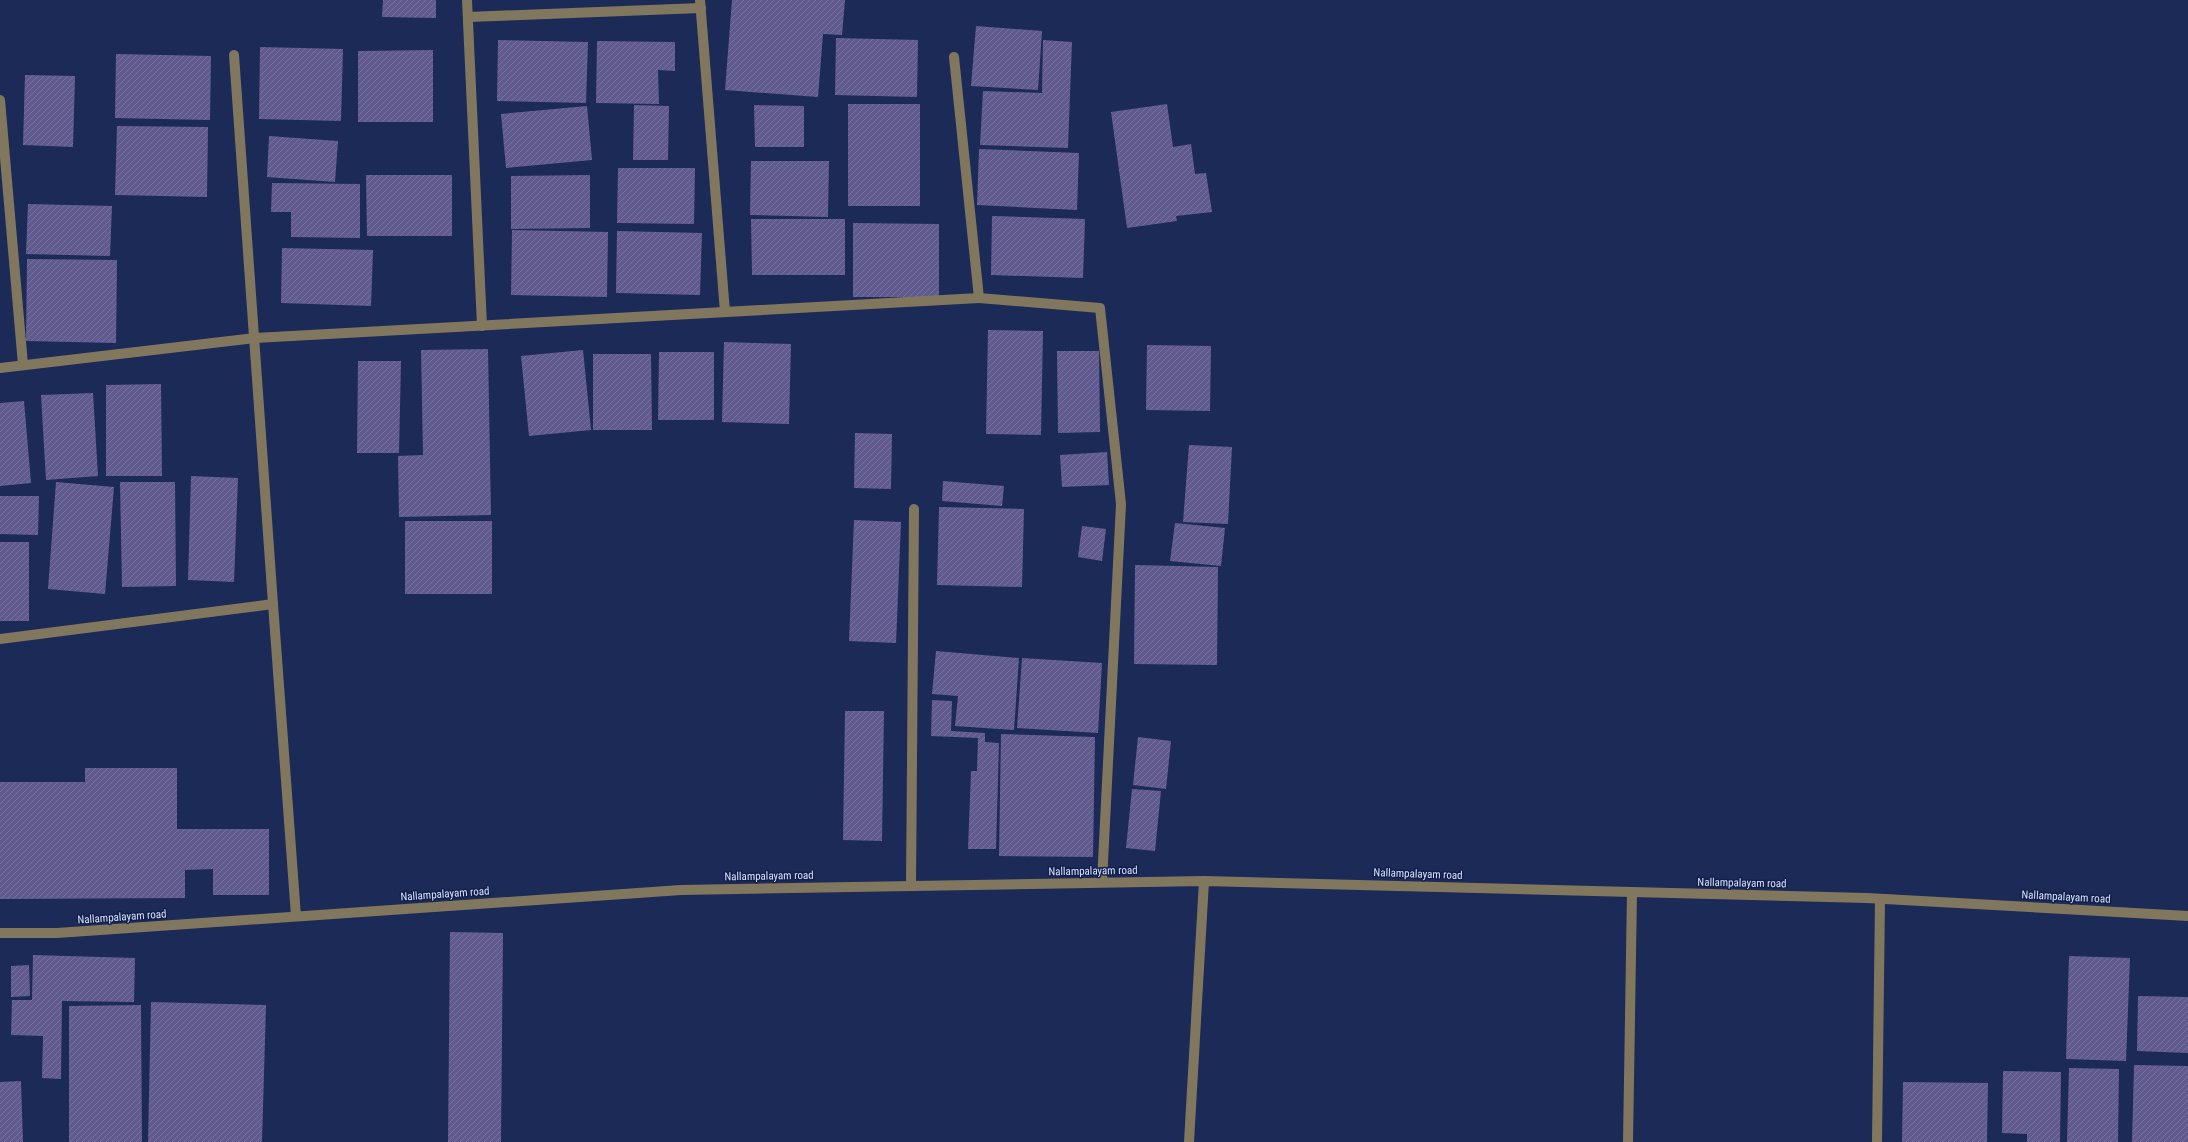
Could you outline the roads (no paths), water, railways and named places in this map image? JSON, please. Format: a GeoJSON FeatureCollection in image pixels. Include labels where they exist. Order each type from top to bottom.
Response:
{"type":"FeatureCollection","features":[{"type":"Feature","properties":{"kind":"street"},"geometry":{"type":"LineString","coordinates":[[467,0],[482,326]]}},
{"type":"Feature","properties":{"kind":"street"},"geometry":{"type":"LineString","coordinates":[[468,17],[701,4],[725,312]]}},
{"type":"Feature","properties":{"kind":"street"},"geometry":{"type":"LineString","coordinates":[[234,55],[296,916]]}},
{"type":"Feature","properties":{"kind":"street"},"geometry":{"type":"LineString","coordinates":[[954,57],[979,298]]}},
{"type":"Feature","properties":{"kind":"street"},"geometry":{"type":"LineString","coordinates":[[0,100],[23,365]]}},
{"type":"Feature","properties":{"kind":"street"},"geometry":{"type":"LineString","coordinates":[[0,368],[255,338],[979,298],[1100,308],[1122,504],[1102,882]]}},
{"type":"Feature","properties":{"kind":"street"},"geometry":{"type":"LineString","coordinates":[[911,886],[914,509]]}},
{"type":"Feature","properties":{"kind":"street"},"geometry":{"type":"LineString","coordinates":[[0,639],[273,604]]}},
{"type":"Feature","properties":{"kind":"street"},"geometry":{"type":"LineString","coordinates":[[1189,1142],[1204,881]]}},
{"type":"Feature","properties":{"kind":"street","name":"Nallampalayam road"},"geometry":{"type":"LineString","coordinates":[[0,933],[58,933],[681,890],[1204,881],[1880,899],[2188,916]]}},
{"type":"Feature","properties":{"kind":"street"},"geometry":{"type":"LineString","coordinates":[[1628,1142],[1632,892]]}},
{"type":"Feature","properties":{"kind":"street"},"geometry":{"type":"LineString","coordinates":[[1877,1142],[1880,899]]}}]}
